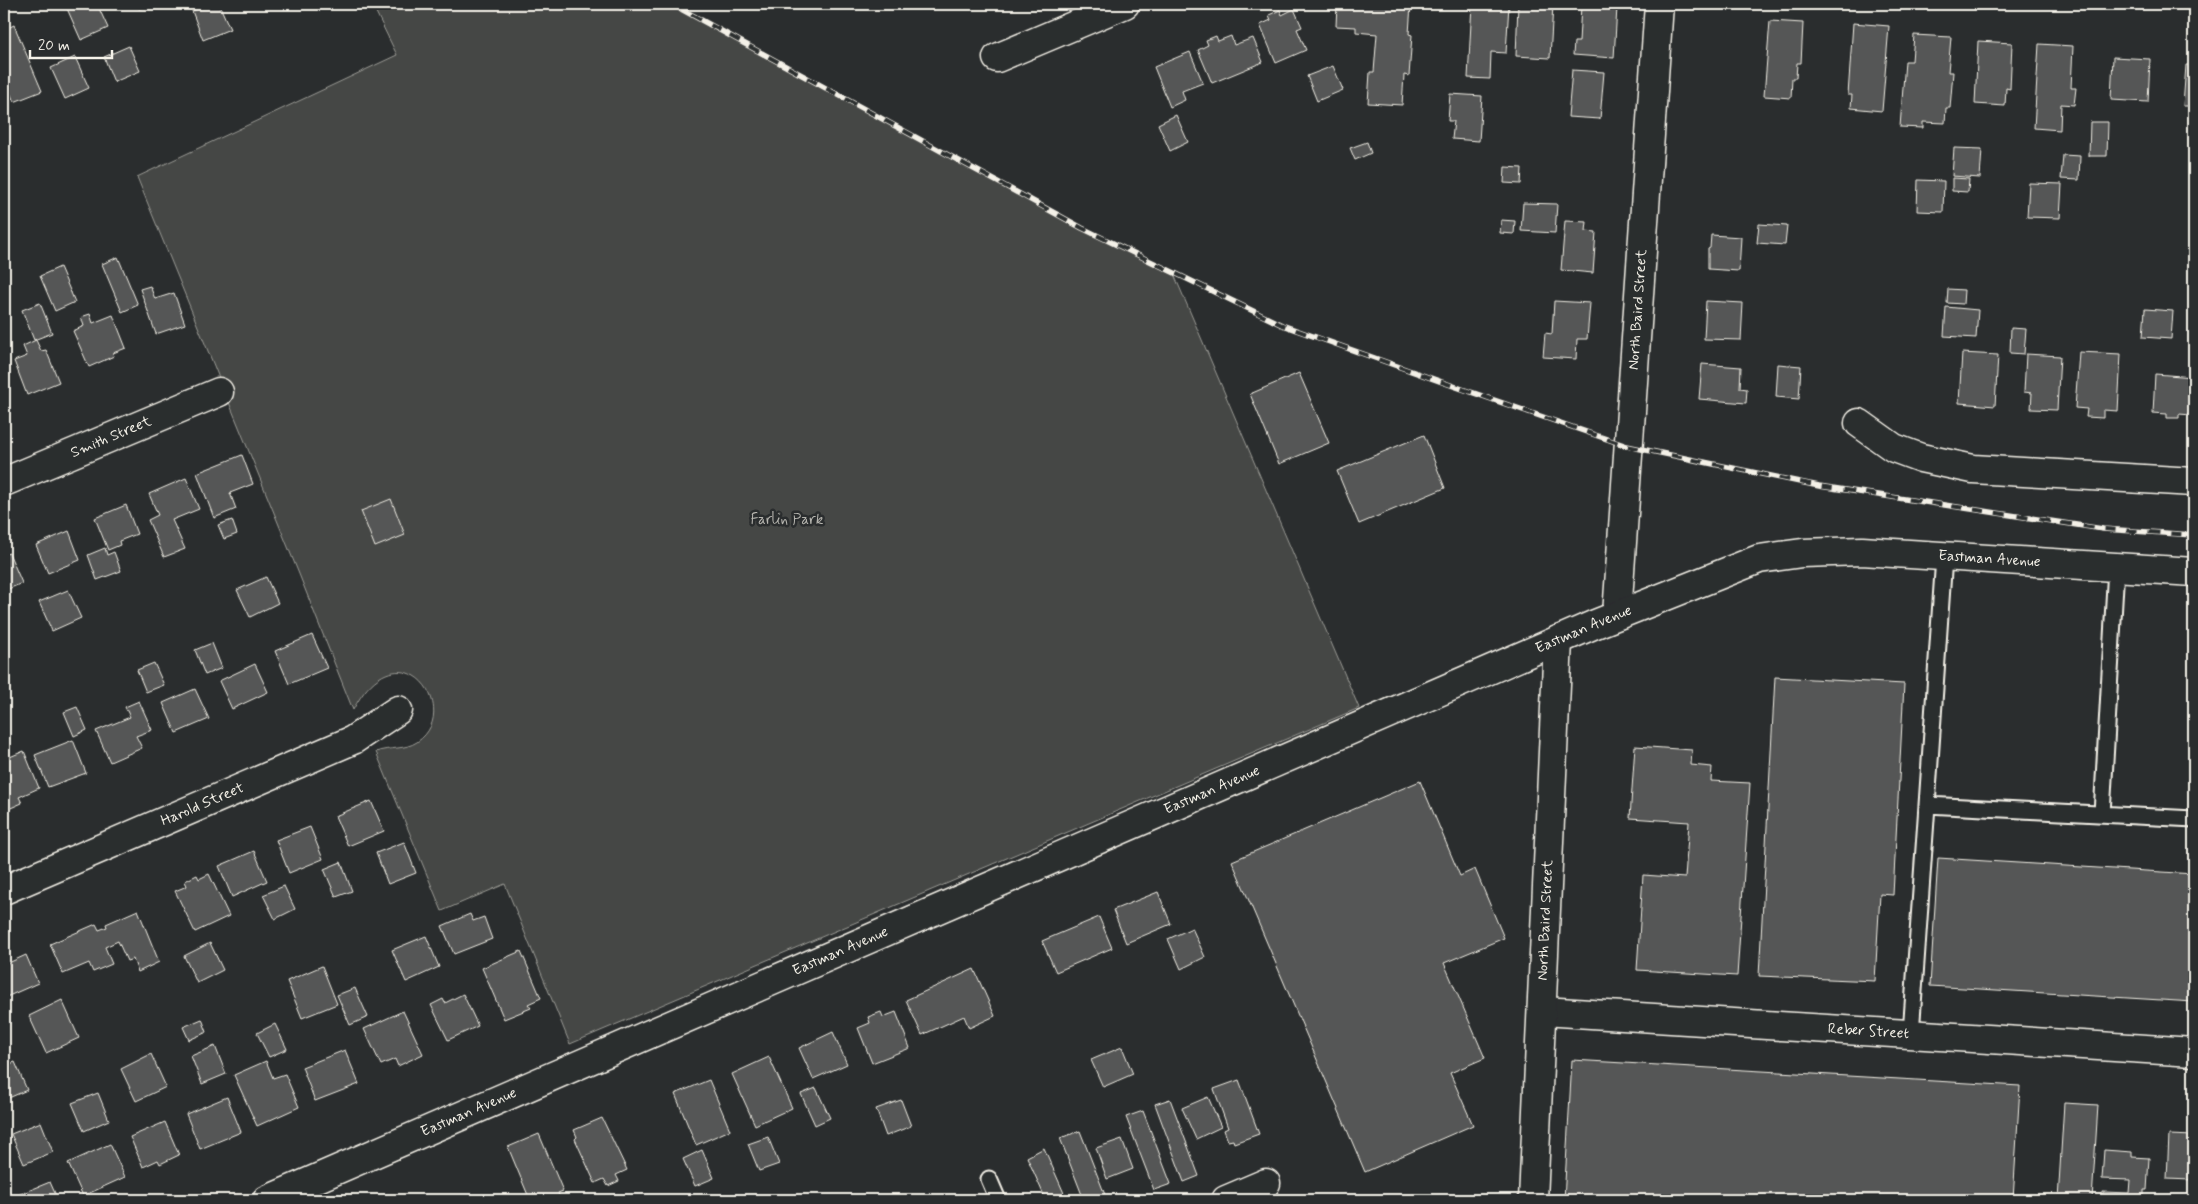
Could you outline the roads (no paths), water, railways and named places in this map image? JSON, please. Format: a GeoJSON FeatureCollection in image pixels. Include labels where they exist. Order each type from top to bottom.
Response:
{"type":"FeatureCollection","features":[{"type":"Feature","properties":{"kind":"street"},"geometry":{"type":"LineString","coordinates":[[997,58],[1125,4]]}},
{"type":"Feature","properties":{"kind":"street","name":"North Baird Street"},"geometry":{"type":"LineString","coordinates":[[1616,615],[1659,4]]}},
{"type":"Feature","properties":{"kind":"street","name":"Smith Street"},"geometry":{"type":"LineString","coordinates":[[4,482],[219,392]]}},
{"type":"Feature","properties":{"kind":"street"},"geometry":{"type":"LineString","coordinates":[[1859,423],[1894,448],[1921,458],[1973,469],[2194,482]]}},
{"type":"Feature","properties":{"kind":"street","name":"Eastman Avenue"},"geometry":{"type":"LineString","coordinates":[[267,1200],[1616,615],[1759,559],[1802,553],[1862,551],[2194,572]]}},
{"type":"Feature","properties":{"kind":"street","name":"North Baird Street"},"geometry":{"type":"LineString","coordinates":[[1533,1200],[1558,640]]}},
{"type":"Feature","properties":{"kind":"street","name":"Harold Street"},"geometry":{"type":"LineString","coordinates":[[4,890],[353,740],[398,710]]}},
{"type":"Feature","properties":{"kind":"street","name":"Reber Street"},"geometry":{"type":"LineString","coordinates":[[1542,1011],[2194,1052]]}},
{"type":"Feature","properties":{"kind":"street"},"geometry":{"type":"LineString","coordinates":[[1226,1200],[1266,1183]]}},
{"type":"Feature","properties":{"kind":"lane"},"geometry":{"type":"LineString","coordinates":[[1911,1034],[1944,556]]}},
{"type":"Feature","properties":{"kind":"lane"},"geometry":{"type":"LineString","coordinates":[[2102,814],[2116,567]]}},
{"type":"Feature","properties":{"kind":"lane"},"geometry":{"type":"LineString","coordinates":[[1927,805],[2194,819]]}},
{"type":"Feature","properties":{"kind":"lane"},"geometry":{"type":"LineString","coordinates":[[989,1178],[998,1200]]}},
{"type":"Feature","properties":{"kind":"railway"},"geometry":{"type":"LineString","coordinates":[[672,4],[1082,228],[1282,325],[1442,382],[1627,446],[1819,486],[2103,529],[2194,535]]}},
{"type":"Feature","properties":{"kind":"park label","name":"Farlin Park"},"geometry":{"type":"Point","coordinates":[787,520]}}]}
